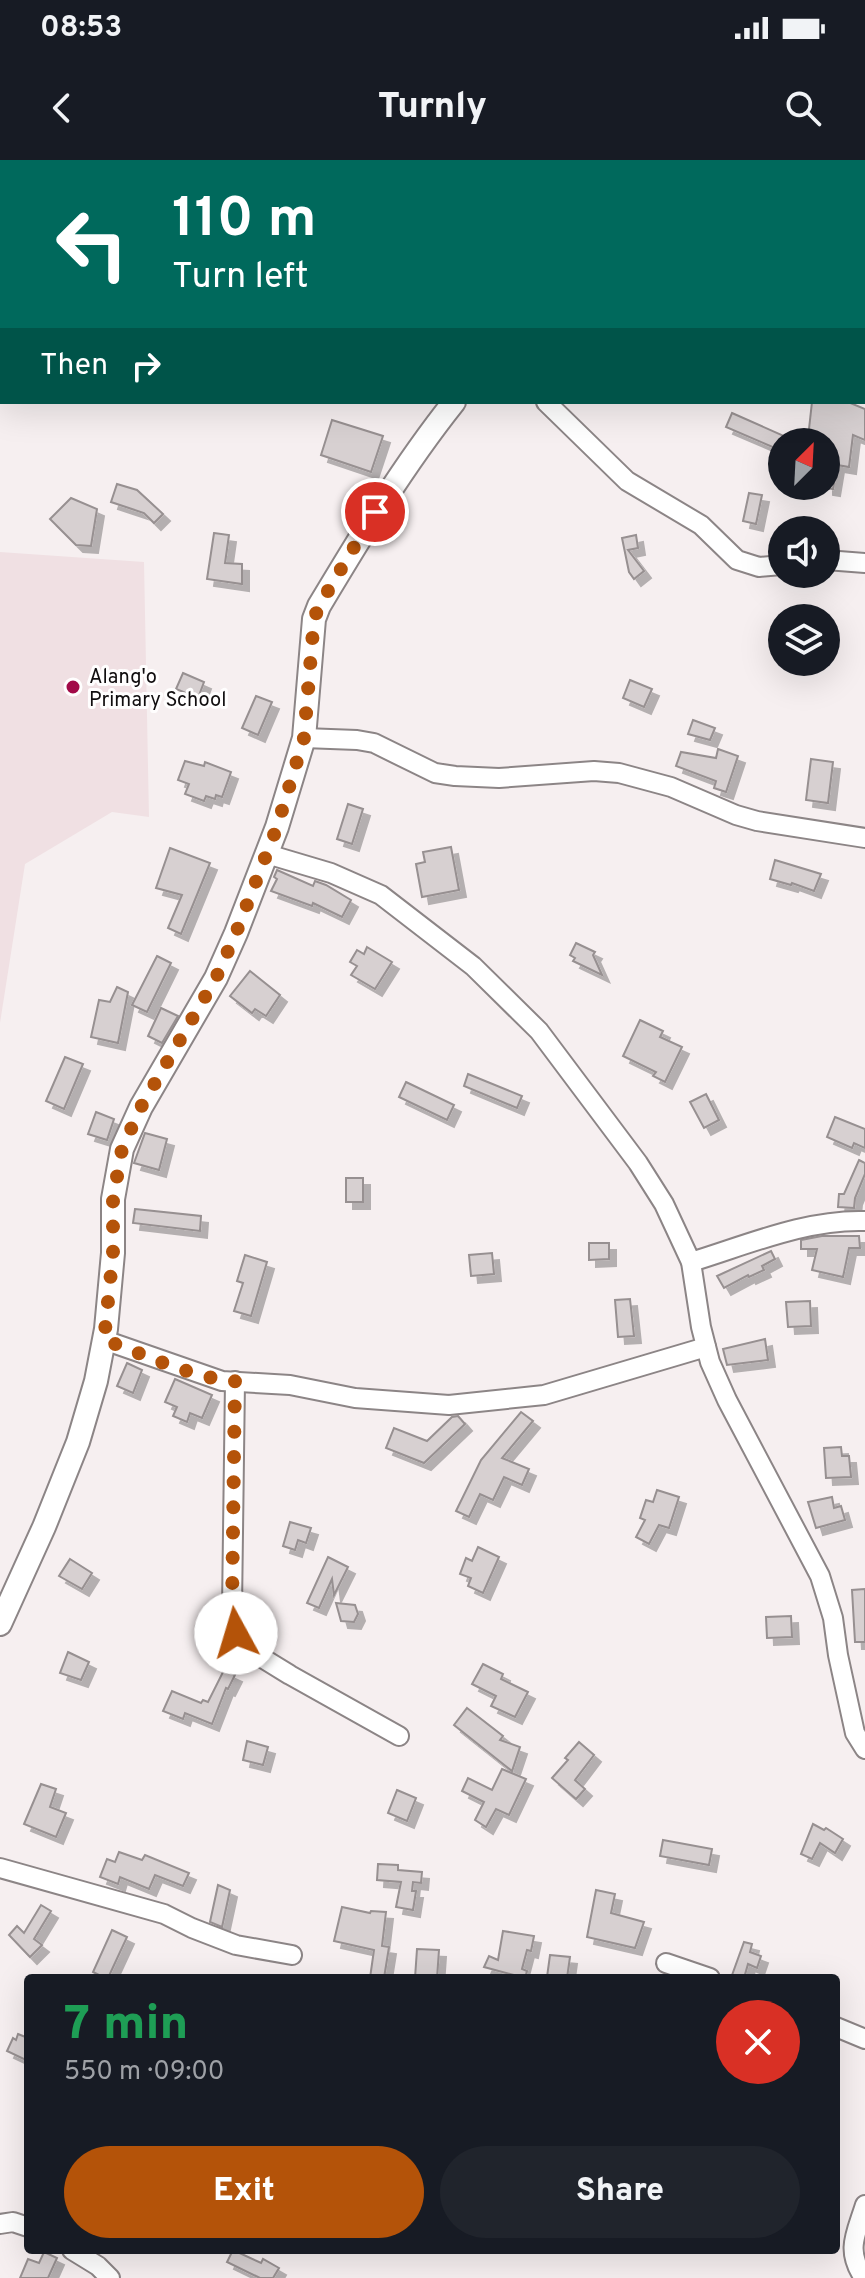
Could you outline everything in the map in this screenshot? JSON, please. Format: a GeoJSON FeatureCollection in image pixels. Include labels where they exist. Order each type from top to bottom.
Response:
{"type":"FeatureCollection","features":[{"type":"Feature","properties":{"kind":"street"},"geometry":{"type":"LineString","coordinates":[[0,1624],[78,1442],[96,1381],[104,1340],[113,1253],[113,1199],[122,1149],[141,1107],[216,978],[267,854],[304,738],[312,633],[319,606],[375,512],[419,446],[452,404]]}},
{"type":"Feature","properties":{"kind":"street"},"geometry":{"type":"LineString","coordinates":[[548,404],[627,481],[701,525],[737,560],[759,567],[768,566]]}},
{"type":"Feature","properties":{"kind":"street"},"geometry":{"type":"LineString","coordinates":[[840,561],[865,563]]}},
{"type":"Feature","properties":{"kind":"street"},"geometry":{"type":"LineString","coordinates":[[304,738],[374,743],[435,773],[455,776],[499,778],[594,771],[619,773],[671,787],[757,821],[865,838]]}},
{"type":"Feature","properties":{"kind":"street"},"geometry":{"type":"LineString","coordinates":[[267,854],[331,873],[381,895],[461,956],[509,999],[567,1067],[638,1163],[664,1204],[691,1262],[706,1347],[727,1400],[820,1576],[833,1618],[852,1722],[865,1749]]}},
{"type":"Feature","properties":{"kind":"street"},"geometry":{"type":"LineString","coordinates":[[691,1262],[804,1227],[840,1220],[865,1221]]}},
{"type":"Feature","properties":{"kind":"street"},"geometry":{"type":"LineString","coordinates":[[104,1340],[222,1381],[290,1385],[355,1398],[449,1405],[544,1395],[706,1347]]}},
{"type":"Feature","properties":{"kind":"street"},"geometry":{"type":"LineString","coordinates":[[235,1381],[232,1608],[236,1633],[246,1648],[399,1736]]}},
{"type":"Feature","properties":{"kind":"street"},"geometry":{"type":"LineString","coordinates":[[0,1868],[164,1914],[236,1945],[292,1955]]}},
{"type":"Feature","properties":{"kind":"street"},"geometry":{"type":"LineString","coordinates":[[666,1963],[698,1974]]}},
{"type":"Feature","properties":{"kind":"street"},"geometry":{"type":"LineString","coordinates":[[840,2029],[865,2039]]}},
{"type":"Feature","properties":{"kind":"street"},"geometry":{"type":"LineString","coordinates":[[864,2278],[856,2266],[852,2248],[865,2205]]}},
{"type":"Feature","properties":{"kind":"street"},"geometry":{"type":"LineString","coordinates":[[0,2224],[13,2222],[24,2226]]}},
{"type":"Feature","properties":{"kind":"street"},"geometry":{"type":"LineString","coordinates":[[78,2254],[110,2278]]}},
{"type":"Feature","properties":{"kind":"shaded area","name":"Alang'o Primary School"},"geometry":{"type":"Polygon","coordinates":[[[0,552],[144,562],[149,817],[112,812],[25,864],[0,1023],[0,552]]]}},
{"type":"Feature","properties":{"kind":"building"},"geometry":{"type":"Polygon","coordinates":[[[812,404],[853,404],[865,409],[865,440],[853,435],[849,467],[840,466],[840,428],[809,428],[812,404]]]}},
{"type":"Feature","properties":{"kind":"building"},"geometry":{"type":"Polygon","coordinates":[[[732,413],[768,429],[768,445],[726,427],[732,413]]]}},
{"type":"Feature","properties":{"kind":"building"},"geometry":{"type":"Polygon","coordinates":[[[332,420],[383,436],[371,472],[321,455],[332,420]]]}},
{"type":"Feature","properties":{"kind":"building"},"geometry":{"type":"Polygon","coordinates":[[[117,484],[137,490],[163,514],[154,523],[144,513],[111,502],[117,484]]]}},
{"type":"Feature","properties":{"kind":"building"},"geometry":{"type":"Polygon","coordinates":[[[749,493],[762,495],[756,524],[743,521],[749,493]]]}},
{"type":"Feature","properties":{"kind":"building"},"geometry":{"type":"Polygon","coordinates":[[[71,498],[97,509],[91,546],[76,545],[50,519],[71,498]]]}},
{"type":"Feature","properties":{"kind":"building"},"geometry":{"type":"Polygon","coordinates":[[[214,533],[229,535],[225,563],[242,564],[242,584],[207,579],[214,533]]]}},
{"type":"Feature","properties":{"kind":"building"},"geometry":{"type":"Polygon","coordinates":[[[636,535],[638,548],[628,550],[644,571],[634,579],[629,572],[622,538],[636,535]]]}},
{"type":"Feature","properties":{"kind":"building"},"geometry":{"type":"Polygon","coordinates":[[[183,673],[204,682],[198,698],[176,689],[183,673]]]}},
{"type":"Feature","properties":{"kind":"building"},"geometry":{"type":"Polygon","coordinates":[[[630,680],[652,689],[644,707],[623,698],[630,680]]]}},
{"type":"Feature","properties":{"kind":"building"},"geometry":{"type":"Polygon","coordinates":[[[256,696],[272,702],[258,735],[242,728],[256,696]]]}},
{"type":"Feature","properties":{"kind":"building"},"geometry":{"type":"Polygon","coordinates":[[[693,720],[715,728],[710,740],[688,734],[693,720]]]}},
{"type":"Feature","properties":{"kind":"building"},"geometry":{"type":"Polygon","coordinates":[[[718,749],[738,756],[726,792],[714,788],[716,781],[676,766],[681,752],[716,758],[718,749]]]}},
{"type":"Feature","properties":{"kind":"building"},"geometry":{"type":"Polygon","coordinates":[[[811,759],[833,762],[828,803],[806,800],[811,759]]]}},
{"type":"Feature","properties":{"kind":"building"},"geometry":{"type":"Polygon","coordinates":[[[185,761],[204,766],[205,762],[231,772],[222,797],[216,795],[215,799],[206,796],[204,801],[185,794],[189,784],[178,780],[185,761]]]}},
{"type":"Feature","properties":{"kind":"building"},"geometry":{"type":"Polygon","coordinates":[[[348,804],[363,809],[352,844],[337,839],[348,804]]]}},
{"type":"Feature","properties":{"kind":"building"},"geometry":{"type":"Polygon","coordinates":[[[451,847],[459,890],[422,897],[416,864],[425,862],[423,852],[451,847]]]}},
{"type":"Feature","properties":{"kind":"building"},"geometry":{"type":"Polygon","coordinates":[[[170,848],[210,863],[181,934],[168,928],[182,895],[156,888],[170,848]]]}},
{"type":"Feature","properties":{"kind":"building"},"geometry":{"type":"Polygon","coordinates":[[[775,860],[821,874],[814,891],[770,879],[775,860]]]}},
{"type":"Feature","properties":{"kind":"building"},"geometry":{"type":"Polygon","coordinates":[[[277,870],[313,886],[315,881],[326,885],[351,900],[342,917],[313,903],[312,906],[271,891],[277,879],[274,877],[277,870]]]}},
{"type":"Feature","properties":{"kind":"building"},"geometry":{"type":"Polygon","coordinates":[[[576,943],[595,952],[593,955],[602,975],[573,961],[575,958],[570,955],[576,943]]]}},
{"type":"Feature","properties":{"kind":"building"},"geometry":{"type":"Polygon","coordinates":[[[367,947],[392,962],[375,989],[351,975],[357,966],[350,962],[357,950],[364,954],[367,947]]]}},
{"type":"Feature","properties":{"kind":"building"},"geometry":{"type":"Polygon","coordinates":[[[157,956],[171,963],[147,1012],[132,1005],[157,956]]]}},
{"type":"Feature","properties":{"kind":"building"},"geometry":{"type":"Polygon","coordinates":[[[250,971],[280,995],[266,1016],[255,1009],[252,1013],[230,996],[250,971]]]}},
{"type":"Feature","properties":{"kind":"building"},"geometry":{"type":"Polygon","coordinates":[[[117,987],[128,992],[118,1043],[91,1037],[99,1000],[110,1002],[117,987]]]}},
{"type":"Feature","properties":{"kind":"building"},"geometry":{"type":"Polygon","coordinates":[[[161,1008],[178,1016],[162,1043],[148,1036],[161,1008]]]}},
{"type":"Feature","properties":{"kind":"building"},"geometry":{"type":"Polygon","coordinates":[[[640,1020],[663,1031],[660,1037],[682,1047],[665,1082],[653,1076],[656,1072],[623,1056],[640,1020]]]}},
{"type":"Feature","properties":{"kind":"building"},"geometry":{"type":"Polygon","coordinates":[[[65,1057],[83,1064],[64,1109],[46,1101],[65,1057]]]}},
{"type":"Feature","properties":{"kind":"building"},"geometry":{"type":"Polygon","coordinates":[[[468,1074],[522,1096],[517,1108],[464,1086],[468,1074]]]}},
{"type":"Feature","properties":{"kind":"building"},"geometry":{"type":"Polygon","coordinates":[[[406,1082],[454,1105],[447,1120],[399,1097],[406,1082]]]}},
{"type":"Feature","properties":{"kind":"building"},"geometry":{"type":"Polygon","coordinates":[[[706,1094],[719,1120],[704,1128],[690,1102],[706,1094]]]}},
{"type":"Feature","properties":{"kind":"building"},"geometry":{"type":"Polygon","coordinates":[[[96,1112],[114,1119],[107,1140],[88,1134],[96,1112]]]}},
{"type":"Feature","properties":{"kind":"building"},"geometry":{"type":"Polygon","coordinates":[[[835,1117],[865,1129],[865,1148],[854,1143],[852,1148],[827,1137],[835,1117]]]}},
{"type":"Feature","properties":{"kind":"building"},"geometry":{"type":"Polygon","coordinates":[[[145,1133],[167,1139],[159,1170],[134,1163],[145,1133]]]}},
{"type":"Feature","properties":{"kind":"building"},"geometry":{"type":"Polygon","coordinates":[[[859,1160],[865,1163],[865,1174],[854,1208],[838,1207],[839,1194],[844,1194],[859,1160]]]}},
{"type":"Feature","properties":{"kind":"building"},"geometry":{"type":"Polygon","coordinates":[[[346,1178],[363,1178],[363,1202],[346,1202],[346,1178]]]}},
{"type":"Feature","properties":{"kind":"building"},"geometry":{"type":"Polygon","coordinates":[[[135,1209],[201,1216],[200,1231],[133,1223],[135,1209]]]}},
{"type":"Feature","properties":{"kind":"building"},"geometry":{"type":"Polygon","coordinates":[[[822,1236],[859,1236],[860,1248],[849,1248],[843,1277],[812,1270],[817,1249],[801,1249],[801,1240],[822,1236]]]}},
{"type":"Feature","properties":{"kind":"building"},"geometry":{"type":"Polygon","coordinates":[[[589,1243],[609,1243],[609,1259],[589,1260],[589,1243]]]}},
{"type":"Feature","properties":{"kind":"building"},"geometry":{"type":"Polygon","coordinates":[[[771,1251],[775,1259],[762,1266],[764,1270],[724,1288],[717,1276],[771,1251]]]}},
{"type":"Feature","properties":{"kind":"building"},"geometry":{"type":"Polygon","coordinates":[[[492,1253],[494,1274],[471,1276],[469,1255],[492,1253]]]}},
{"type":"Feature","properties":{"kind":"building"},"geometry":{"type":"Polygon","coordinates":[[[245,1255],[267,1262],[251,1316],[234,1311],[243,1283],[237,1281],[245,1255]]]}},
{"type":"Feature","properties":{"kind":"building"},"geometry":{"type":"Polygon","coordinates":[[[630,1299],[634,1336],[618,1337],[615,1300],[630,1299]]]}},
{"type":"Feature","properties":{"kind":"building"},"geometry":{"type":"Polygon","coordinates":[[[810,1301],[811,1326],[788,1327],[786,1302],[810,1301]]]}},
{"type":"Feature","properties":{"kind":"building"},"geometry":{"type":"Polygon","coordinates":[[[765,1339],[768,1360],[727,1365],[723,1349],[765,1339]]]}},
{"type":"Feature","properties":{"kind":"building"},"geometry":{"type":"Polygon","coordinates":[[[127,1363],[142,1370],[133,1393],[117,1386],[127,1363]]]}},
{"type":"Feature","properties":{"kind":"building"},"geometry":{"type":"Polygon","coordinates":[[[175,1379],[212,1395],[202,1418],[190,1413],[187,1422],[173,1416],[177,1407],[165,1402],[175,1379]]]}},
{"type":"Feature","properties":{"kind":"building"},"geometry":{"type":"Polygon","coordinates":[[[521,1412],[533,1421],[502,1458],[529,1469],[522,1485],[504,1477],[493,1500],[480,1494],[469,1517],[456,1511],[481,1460],[521,1412]]]}},
{"type":"Feature","properties":{"kind":"building"},"geometry":{"type":"Polygon","coordinates":[[[458,1416],[465,1424],[424,1463],[386,1448],[394,1428],[427,1441],[452,1417],[458,1416]]]}},
{"type":"Feature","properties":{"kind":"building"},"geometry":{"type":"Polygon","coordinates":[[[841,1447],[842,1456],[849,1456],[851,1477],[826,1478],[824,1448],[841,1447]]]}},
{"type":"Feature","properties":{"kind":"building"},"geometry":{"type":"Polygon","coordinates":[[[657,1490],[679,1497],[669,1528],[659,1525],[649,1544],[636,1537],[645,1520],[640,1518],[646,1500],[653,1502],[657,1490]]]}},
{"type":"Feature","properties":{"kind":"building"},"geometry":{"type":"Polygon","coordinates":[[[832,1497],[834,1508],[841,1506],[845,1520],[816,1528],[808,1502],[832,1497]]]}},
{"type":"Feature","properties":{"kind":"building"},"geometry":{"type":"Polygon","coordinates":[[[290,1522],[311,1528],[306,1543],[298,1540],[295,1550],[283,1546],[290,1522]]]}},
{"type":"Feature","properties":{"kind":"building"},"geometry":{"type":"Polygon","coordinates":[[[478,1547],[499,1557],[483,1593],[468,1586],[471,1578],[460,1574],[466,1558],[472,1561],[478,1547]]]}},
{"type":"Feature","properties":{"kind":"building"},"geometry":{"type":"Polygon","coordinates":[[[328,1557],[348,1567],[334,1595],[332,1579],[319,1608],[307,1603],[328,1557]]]}},
{"type":"Feature","properties":{"kind":"building"},"geometry":{"type":"Polygon","coordinates":[[[70,1559],[92,1573],[82,1589],[59,1576],[70,1559]]]}},
{"type":"Feature","properties":{"kind":"building"},"geometry":{"type":"Polygon","coordinates":[[[865,1589],[865,1642],[855,1642],[852,1590],[865,1589]]]}},
{"type":"Feature","properties":{"kind":"building"},"geometry":{"type":"Polygon","coordinates":[[[336,1603],[355,1605],[358,1614],[354,1622],[341,1621],[336,1603]]]}},
{"type":"Feature","properties":{"kind":"building"},"geometry":{"type":"Polygon","coordinates":[[[791,1616],[792,1637],[767,1638],[766,1617],[791,1616]]]}},
{"type":"Feature","properties":{"kind":"building"},"geometry":{"type":"Polygon","coordinates":[[[68,1652],[89,1662],[81,1680],[60,1673],[68,1652]]]}},
{"type":"Feature","properties":{"kind":"building"},"geometry":{"type":"Polygon","coordinates":[[[483,1664],[503,1674],[501,1679],[528,1692],[515,1717],[491,1706],[496,1696],[472,1684],[483,1664]]]}},
{"type":"Feature","properties":{"kind":"building"},"geometry":{"type":"Polygon","coordinates":[[[224,1670],[235,1675],[226,1688],[212,1724],[185,1713],[183,1719],[163,1711],[172,1691],[201,1703],[203,1700],[208,1702],[224,1670]]]}},
{"type":"Feature","properties":{"kind":"building"},"geometry":{"type":"Polygon","coordinates":[[[467,1708],[503,1736],[500,1740],[520,1747],[512,1771],[454,1725],[467,1708]]]}},
{"type":"Feature","properties":{"kind":"building"},"geometry":{"type":"Polygon","coordinates":[[[247,1741],[268,1747],[263,1765],[243,1760],[247,1741]]]}},
{"type":"Feature","properties":{"kind":"building"},"geometry":{"type":"Polygon","coordinates":[[[579,1742],[594,1755],[575,1780],[585,1789],[576,1799],[552,1778],[579,1742]]]}},
{"type":"Feature","properties":{"kind":"building"},"geometry":{"type":"Polygon","coordinates":[[[502,1769],[526,1779],[509,1815],[496,1809],[486,1827],[475,1820],[484,1802],[462,1791],[468,1778],[492,1790],[502,1769]]]}},
{"type":"Feature","properties":{"kind":"building"},"geometry":{"type":"Polygon","coordinates":[[[41,1784],[56,1789],[50,1807],[66,1813],[56,1837],[24,1824],[41,1784]]]}},
{"type":"Feature","properties":{"kind":"building"},"geometry":{"type":"Polygon","coordinates":[[[397,1790],[416,1798],[407,1821],[388,1813],[397,1790]]]}},
{"type":"Feature","properties":{"kind":"building"},"geometry":{"type":"Polygon","coordinates":[[[813,1824],[843,1839],[835,1853],[820,1843],[812,1859],[801,1854],[813,1824]]]}},
{"type":"Feature","properties":{"kind":"building"},"geometry":{"type":"Polygon","coordinates":[[[663,1840],[712,1849],[709,1865],[660,1856],[663,1840]]]}},
{"type":"Feature","properties":{"kind":"building"},"geometry":{"type":"Polygon","coordinates":[[[119,1852],[142,1860],[145,1855],[189,1873],[183,1886],[155,1875],[149,1889],[120,1877],[118,1884],[100,1877],[107,1859],[115,1862],[119,1852]]]}},
{"type":"Feature","properties":{"kind":"building"},"geometry":{"type":"Polygon","coordinates":[[[378,1864],[398,1865],[398,1870],[422,1872],[421,1883],[413,1882],[412,1891],[416,1891],[413,1910],[396,1907],[401,1882],[377,1880],[378,1864]]]}},
{"type":"Feature","properties":{"kind":"building"},"geometry":{"type":"Polygon","coordinates":[[[218,1885],[230,1890],[222,1927],[210,1922],[218,1885]]]}},
{"type":"Feature","properties":{"kind":"building"},"geometry":{"type":"Polygon","coordinates":[[[596,1890],[615,1894],[611,1913],[644,1922],[635,1948],[587,1937],[596,1890]]]}},
{"type":"Feature","properties":{"kind":"building"},"geometry":{"type":"Polygon","coordinates":[[[41,1905],[51,1911],[34,1939],[42,1945],[30,1957],[9,1935],[17,1926],[24,1933],[41,1905]]]}},
{"type":"Feature","properties":{"kind":"building"},"geometry":{"type":"Polygon","coordinates":[[[342,1907],[370,1913],[386,1912],[382,1946],[389,1947],[385,1974],[371,1974],[374,1950],[334,1941],[342,1907]]]}},
{"type":"Feature","properties":{"kind":"building"},"geometry":{"type":"Polygon","coordinates":[[[112,1930],[127,1937],[110,1974],[93,1972],[112,1930]]]}},
{"type":"Feature","properties":{"kind":"building"},"geometry":{"type":"Polygon","coordinates":[[[503,1931],[534,1936],[522,1969],[527,1971],[526,1974],[510,1974],[484,1967],[489,1956],[498,1960],[503,1931]]]}},
{"type":"Feature","properties":{"kind":"building"},"geometry":{"type":"Polygon","coordinates":[[[744,1942],[752,1944],[750,1952],[761,1956],[757,1968],[748,1964],[745,1974],[732,1974],[744,1942]]]}},
{"type":"Feature","properties":{"kind":"building"},"geometry":{"type":"Polygon","coordinates":[[[417,1949],[439,1950],[437,1974],[415,1974],[417,1949]]]}},
{"type":"Feature","properties":{"kind":"building"},"geometry":{"type":"Polygon","coordinates":[[[550,1955],[570,1957],[568,1974],[547,1974],[550,1955]]]}},
{"type":"Feature","properties":{"kind":"building"},"geometry":{"type":"Polygon","coordinates":[[[18,2034],[24,2036],[24,2059],[7,2051],[13,2038],[16,2040],[18,2034]]]}},
{"type":"Feature","properties":{"kind":"building"},"geometry":{"type":"Polygon","coordinates":[[[43,2254],[57,2258],[48,2278],[20,2278],[28,2259],[39,2263],[43,2254]]]}},
{"type":"Feature","properties":{"kind":"building"},"geometry":{"type":"Polygon","coordinates":[[[231,2254],[242,2254],[261,2263],[263,2259],[279,2268],[273,2278],[260,2278],[227,2262],[231,2254]]]}},
{"type":"Feature","properties":{"kind":"place","name":"Alang'o Primary School"},"geometry":{"type":"Point","coordinates":[73,687]}},
{"type":"Feature","properties":{"kind":"route"},"geometry":{"type":"LineString","coordinates":[[236,1633],[232,1608],[235,1381],[222,1381],[193,1372],[104,1340],[113,1253],[116,1173],[122,1149],[141,1107],[188,1030],[236,933],[277,827],[304,738],[314,619],[375,512]]}}]}
